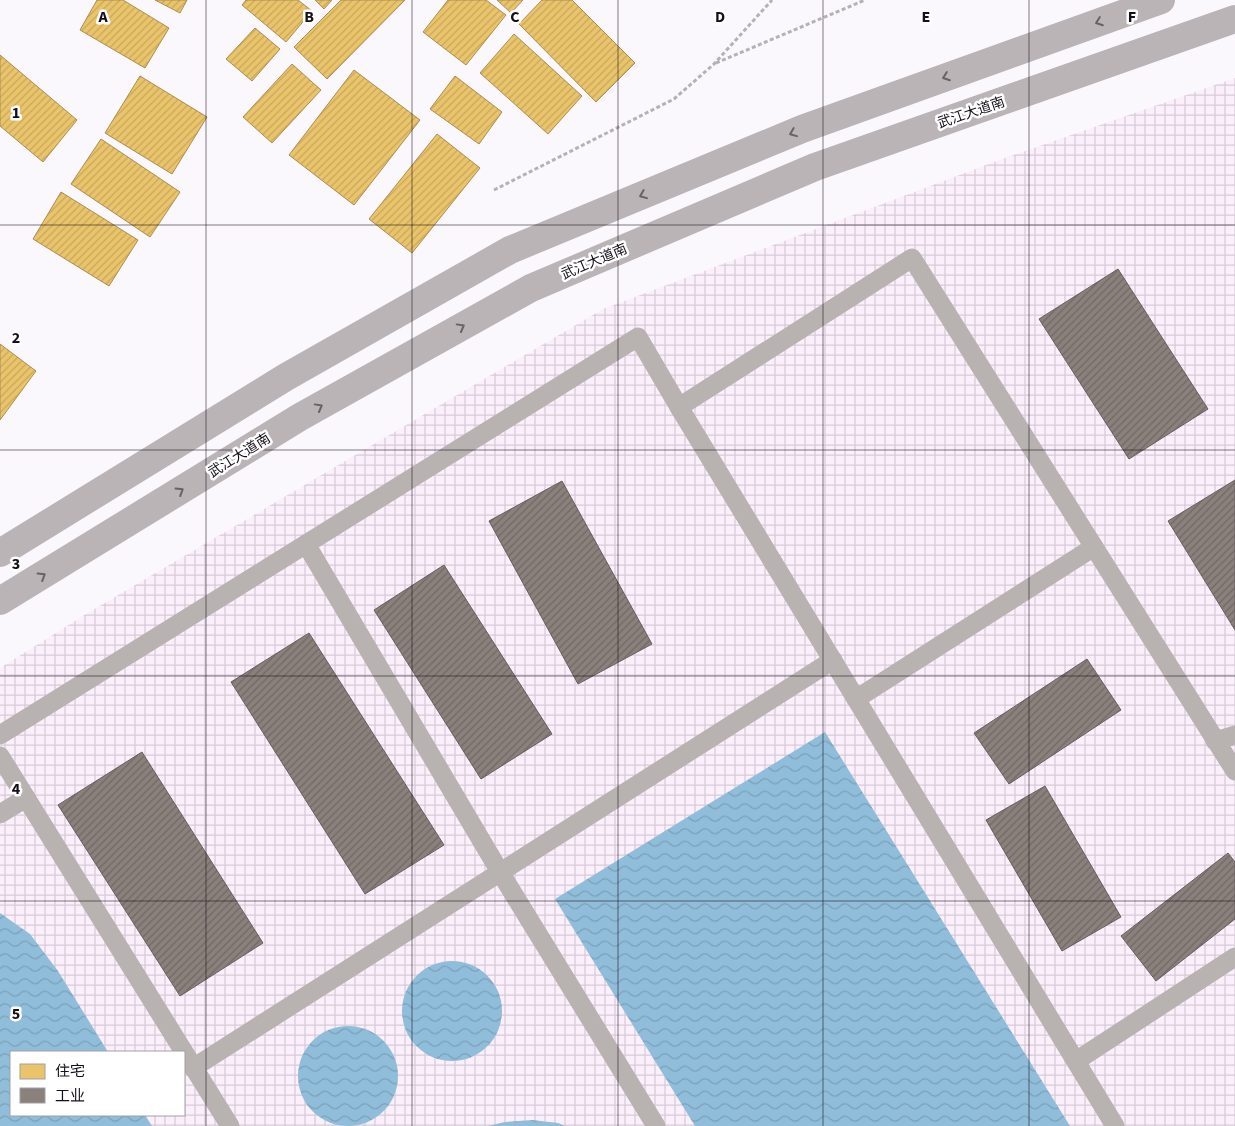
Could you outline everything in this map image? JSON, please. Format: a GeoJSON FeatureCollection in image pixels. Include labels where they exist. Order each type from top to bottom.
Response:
{"type":"FeatureCollection","features":[{"type":"Feature","properties":{"kind":"main road"},"geometry":{"type":"LineString","coordinates":[[0,553],[286,377],[510,250],[802,129],[1161,0]]}},
{"type":"Feature","properties":{"kind":"main road","name":"武江大道南"},"geometry":{"type":"LineString","coordinates":[[0,601],[300,417],[531,288],[815,167],[1235,20]]}},
{"type":"Feature","properties":{"kind":"lane"},"geometry":{"type":"LineString","coordinates":[[679,407],[912,258],[1235,771]]}},
{"type":"Feature","properties":{"kind":"lane"},"geometry":{"type":"LineString","coordinates":[[0,735],[638,337],[1115,1126]]}},
{"type":"Feature","properties":{"kind":"lane"},"geometry":{"type":"LineString","coordinates":[[306,544],[500,872],[656,1126]]}},
{"type":"Feature","properties":{"kind":"lane"},"geometry":{"type":"LineString","coordinates":[[856,699],[1094,547]]}},
{"type":"Feature","properties":{"kind":"lane"},"geometry":{"type":"LineString","coordinates":[[194,1068],[832,660]]}},
{"type":"Feature","properties":{"kind":"lane"},"geometry":{"type":"LineString","coordinates":[[1215,741],[1235,735]]}},
{"type":"Feature","properties":{"kind":"lane"},"geometry":{"type":"LineString","coordinates":[[0,756],[183,1051]]}},
{"type":"Feature","properties":{"kind":"lane"},"geometry":{"type":"LineString","coordinates":[[0,814],[26,798]]}},
{"type":"Feature","properties":{"kind":"lane"},"geometry":{"type":"LineString","coordinates":[[1076,1061],[1235,957]]}},
{"type":"Feature","properties":{"kind":"lane"},"geometry":{"type":"LineString","coordinates":[[185,1054],[230,1126]]}},
{"type":"Feature","properties":{"kind":"path"},"geometry":{"type":"LineString","coordinates":[[494,190],[674,100],[714,64],[772,0]]}},
{"type":"Feature","properties":{"kind":"path"},"geometry":{"type":"LineString","coordinates":[[714,64],[864,0]]}},
{"type":"Feature","properties":{"kind":"shaded area"},"geometry":{"type":"Polygon","coordinates":[[[1235,78],[1235,1126],[0,1126],[0,668],[86,614],[603,309],[1002,159],[1235,78]]]}},
{"type":"Feature","properties":{"kind":"water"},"geometry":{"type":"Polygon","coordinates":[[[825,732],[1070,1126],[695,1126],[555,899],[825,732]]]}},
{"type":"Feature","properties":{"kind":"water"},"geometry":{"type":"Polygon","coordinates":[[[0,913],[30,934],[58,971],[107,1051],[10,1051],[10,1116],[146,1116],[152,1126],[0,1126],[0,913]]]}},
{"type":"Feature","properties":{"kind":"water"},"geometry":{"type":"Polygon","coordinates":[[[452,961],[471,965],[487,976],[498,992],[502,1011],[498,1030],[487,1046],[471,1057],[452,1061],[433,1057],[417,1046],[406,1030],[402,1011],[406,992],[417,976],[433,965],[452,961]]]}},
{"type":"Feature","properties":{"kind":"water"},"geometry":{"type":"Polygon","coordinates":[[[348,1026],[367,1030],[384,1040],[394,1057],[398,1076],[394,1095],[384,1112],[367,1122],[348,1126],[329,1122],[312,1112],[302,1095],[298,1076],[302,1057],[312,1040],[329,1030],[348,1026]]]}},
{"type":"Feature","properties":{"kind":"water"},"geometry":{"type":"Polygon","coordinates":[[[532,1120],[558,1123],[565,1126],[488,1126],[505,1122],[532,1120]]]}},
{"type":"Feature","properties":{"kind":"building: 住宅"},"geometry":{"type":"Polygon","coordinates":[[[97,0],[123,0],[169,28],[145,68],[80,30],[97,0]]]}},
{"type":"Feature","properties":{"kind":"building: 住宅"},"geometry":{"type":"Polygon","coordinates":[[[155,0],[187,0],[180,13],[155,0]]]}},
{"type":"Feature","properties":{"kind":"building: 住宅"},"geometry":{"type":"Polygon","coordinates":[[[246,0],[298,0],[312,11],[286,42],[242,5],[246,0]]]}},
{"type":"Feature","properties":{"kind":"building: 住宅"},"geometry":{"type":"Polygon","coordinates":[[[315,0],[332,0],[324,9],[315,0]]]}},
{"type":"Feature","properties":{"kind":"building: 住宅"},"geometry":{"type":"Polygon","coordinates":[[[341,0],[405,0],[327,79],[294,47],[341,0]]]}},
{"type":"Feature","properties":{"kind":"building: 住宅"},"geometry":{"type":"Polygon","coordinates":[[[448,0],[486,0],[506,15],[466,65],[423,32],[448,0]]]}},
{"type":"Feature","properties":{"kind":"building: 住宅"},"geometry":{"type":"Polygon","coordinates":[[[497,0],[523,0],[511,13],[497,0]]]}},
{"type":"Feature","properties":{"kind":"building: 住宅"},"geometry":{"type":"Polygon","coordinates":[[[542,0],[572,0],[635,63],[596,102],[519,24],[542,0]]]}},
{"type":"Feature","properties":{"kind":"building: 住宅"},"geometry":{"type":"Polygon","coordinates":[[[255,28],[280,49],[252,81],[226,59],[255,28]]]}},
{"type":"Feature","properties":{"kind":"building: 住宅"},"geometry":{"type":"Polygon","coordinates":[[[514,34],[582,96],[548,134],[480,73],[514,34]]]}},
{"type":"Feature","properties":{"kind":"building: 住宅"},"geometry":{"type":"Polygon","coordinates":[[[0,55],[77,120],[43,162],[0,126],[0,55]]]}},
{"type":"Feature","properties":{"kind":"building: 住宅"},"geometry":{"type":"Polygon","coordinates":[[[292,64],[321,90],[272,143],[243,117],[292,64]]]}},
{"type":"Feature","properties":{"kind":"building: 住宅"},"geometry":{"type":"Polygon","coordinates":[[[354,70],[420,120],[354,205],[289,155],[354,70]]]}},
{"type":"Feature","properties":{"kind":"building: 住宅"},"geometry":{"type":"Polygon","coordinates":[[[140,76],[207,117],[172,174],[105,133],[140,76]]]}},
{"type":"Feature","properties":{"kind":"building: 住宅"},"geometry":{"type":"Polygon","coordinates":[[[455,76],[502,112],[479,144],[430,109],[455,76]]]}},
{"type":"Feature","properties":{"kind":"building: 住宅"},"geometry":{"type":"Polygon","coordinates":[[[437,134],[480,168],[412,253],[369,219],[437,134]]]}},
{"type":"Feature","properties":{"kind":"building: 住宅"},"geometry":{"type":"Polygon","coordinates":[[[101,139],[180,192],[150,237],[71,184],[101,139]]]}},
{"type":"Feature","properties":{"kind":"building: 住宅"},"geometry":{"type":"Polygon","coordinates":[[[61,192],[138,240],[109,286],[33,239],[61,192]]]}},
{"type":"Feature","properties":{"kind":"building: 住宅"},"geometry":{"type":"Polygon","coordinates":[[[0,344],[36,371],[0,420],[0,344]]]}},
{"type":"Feature","properties":{"kind":"building: 工业"},"geometry":{"type":"Polygon","coordinates":[[[1118,269],[1208,409],[1129,459],[1039,319],[1118,269]]]}},
{"type":"Feature","properties":{"kind":"building: 工业"},"geometry":{"type":"Polygon","coordinates":[[[1235,480],[1235,630],[1168,521],[1235,480]]]}},
{"type":"Feature","properties":{"kind":"building: 工业"},"geometry":{"type":"Polygon","coordinates":[[[562,481],[652,644],[578,684],[489,521],[562,481]]]}},
{"type":"Feature","properties":{"kind":"building: 工业"},"geometry":{"type":"Polygon","coordinates":[[[444,565],[552,734],[481,779],[374,610],[444,565]]]}},
{"type":"Feature","properties":{"kind":"building: 工业"},"geometry":{"type":"Polygon","coordinates":[[[309,633],[444,845],[365,894],[231,682],[309,633]]]}},
{"type":"Feature","properties":{"kind":"building: 工业"},"geometry":{"type":"Polygon","coordinates":[[[1087,659],[1121,710],[1009,784],[974,733],[1087,659]]]}},
{"type":"Feature","properties":{"kind":"building: 工业"},"geometry":{"type":"Polygon","coordinates":[[[142,752],[263,943],[180,996],[58,805],[142,752]]]}},
{"type":"Feature","properties":{"kind":"building: 工业"},"geometry":{"type":"Polygon","coordinates":[[[1045,786],[1121,917],[1062,951],[986,820],[1045,786]]]}},
{"type":"Feature","properties":{"kind":"building: 工业"},"geometry":{"type":"Polygon","coordinates":[[[1228,853],[1235,862],[1235,919],[1156,981],[1121,936],[1228,853]]]}}]}
